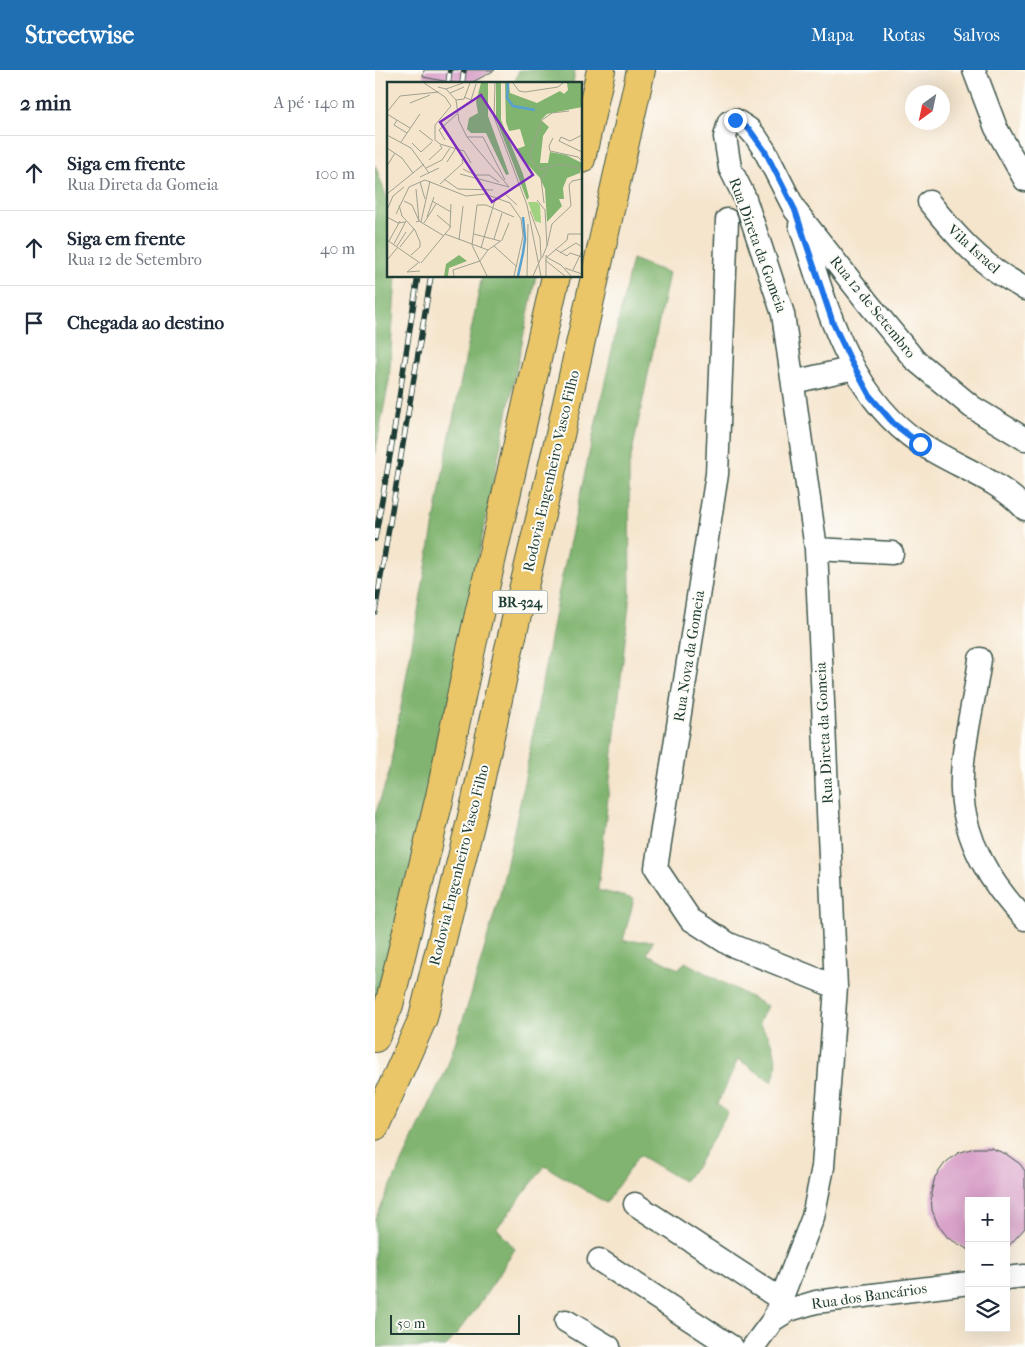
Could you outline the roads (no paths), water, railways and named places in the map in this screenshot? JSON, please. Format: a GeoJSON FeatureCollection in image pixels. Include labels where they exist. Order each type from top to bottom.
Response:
{"type":"FeatureCollection","features":[{"type":"Feature","properties":{"kind":"highway"},"geometry":{"type":"LineString","coordinates":[[583,150],[601,70]]}},
{"type":"Feature","properties":{"kind":"highway","name":"Rodovia Engenheiro Vasco Filho"},"geometry":{"type":"LineString","coordinates":[[375,1126],[423,1018],[476,800],[508,653],[560,435],[641,70]]}},
{"type":"Feature","properties":{"kind":"highway","name":"BR-324"},"geometry":{"type":"LineString","coordinates":[[375,1038],[389,1005],[440,796],[555,278]]}},
{"type":"Feature","properties":{"kind":"street"},"geometry":{"type":"LineString","coordinates":[[978,72],[996,128],[1025,180]]}},
{"type":"Feature","properties":{"kind":"street","name":"Rua 12 de Setembro"},"geometry":{"type":"LineString","coordinates":[[735,120],[749,129],[765,151],[795,210],[914,359],[972,407],[1025,440]]}},
{"type":"Feature","properties":{"kind":"street","name":"Rua Direta da Gomeia"},"geometry":{"type":"LineString","coordinates":[[735,120],[729,122],[725,136],[730,168],[743,196],[783,314],[816,549],[836,987],[823,1167],[813,1217],[777,1310],[753,1347]]}},
{"type":"Feature","properties":{"kind":"street","name":"Vila Israel"},"geometry":{"type":"LineString","coordinates":[[929,202],[952,231],[970,249],[995,270],[1025,289]]}},
{"type":"Feature","properties":{"kind":"street"},"geometry":{"type":"LineString","coordinates":[[795,210],[833,323],[854,368],[870,396],[894,424],[920,444],[989,481],[1017,500],[1025,509]]}},
{"type":"Feature","properties":{"kind":"street","name":"Rua Nova da Gomeia"},"geometry":{"type":"LineString","coordinates":[[727,220],[717,474],[656,868],[690,920],[729,944],[836,987]]}},
{"type":"Feature","properties":{"kind":"street"},"geometry":{"type":"LineString","coordinates":[[802,380],[854,368]]}},
{"type":"Feature","properties":{"kind":"street"},"geometry":{"type":"LineString","coordinates":[[816,549],[892,553]]}},
{"type":"Feature","properties":{"kind":"street"},"geometry":{"type":"LineString","coordinates":[[980,659],[965,755],[962,790],[965,817],[971,840],[984,864],[1016,910],[1025,919]]}},
{"type":"Feature","properties":{"kind":"street"},"geometry":{"type":"LineString","coordinates":[[635,1204],[777,1310]]}},
{"type":"Feature","properties":{"kind":"street"},"geometry":{"type":"LineString","coordinates":[[599,1260],[732,1347]]}},
{"type":"Feature","properties":{"kind":"street"},"geometry":{"type":"LineString","coordinates":[[1010,1278],[1025,1276]]}},
{"type":"Feature","properties":{"kind":"street","name":"Rua dos Bancários"},"geometry":{"type":"LineString","coordinates":[[777,1310],[789,1310],[816,1302],[965,1283]]}},
{"type":"Feature","properties":{"kind":"street"},"geometry":{"type":"LineString","coordinates":[[566,1321],[609,1347]]}},
{"type":"Feature","properties":{"kind":"railway"},"geometry":{"type":"LineString","coordinates":[[448,82],[450,70]]}},
{"type":"Feature","properties":{"kind":"railway"},"geometry":{"type":"LineString","coordinates":[[462,82],[464,70]]}},
{"type":"Feature","properties":{"kind":"railway"},"geometry":{"type":"LineString","coordinates":[[375,539],[418,278]]}},
{"type":"Feature","properties":{"kind":"railway"},"geometry":{"type":"LineString","coordinates":[[375,612],[431,278]]}}]}
